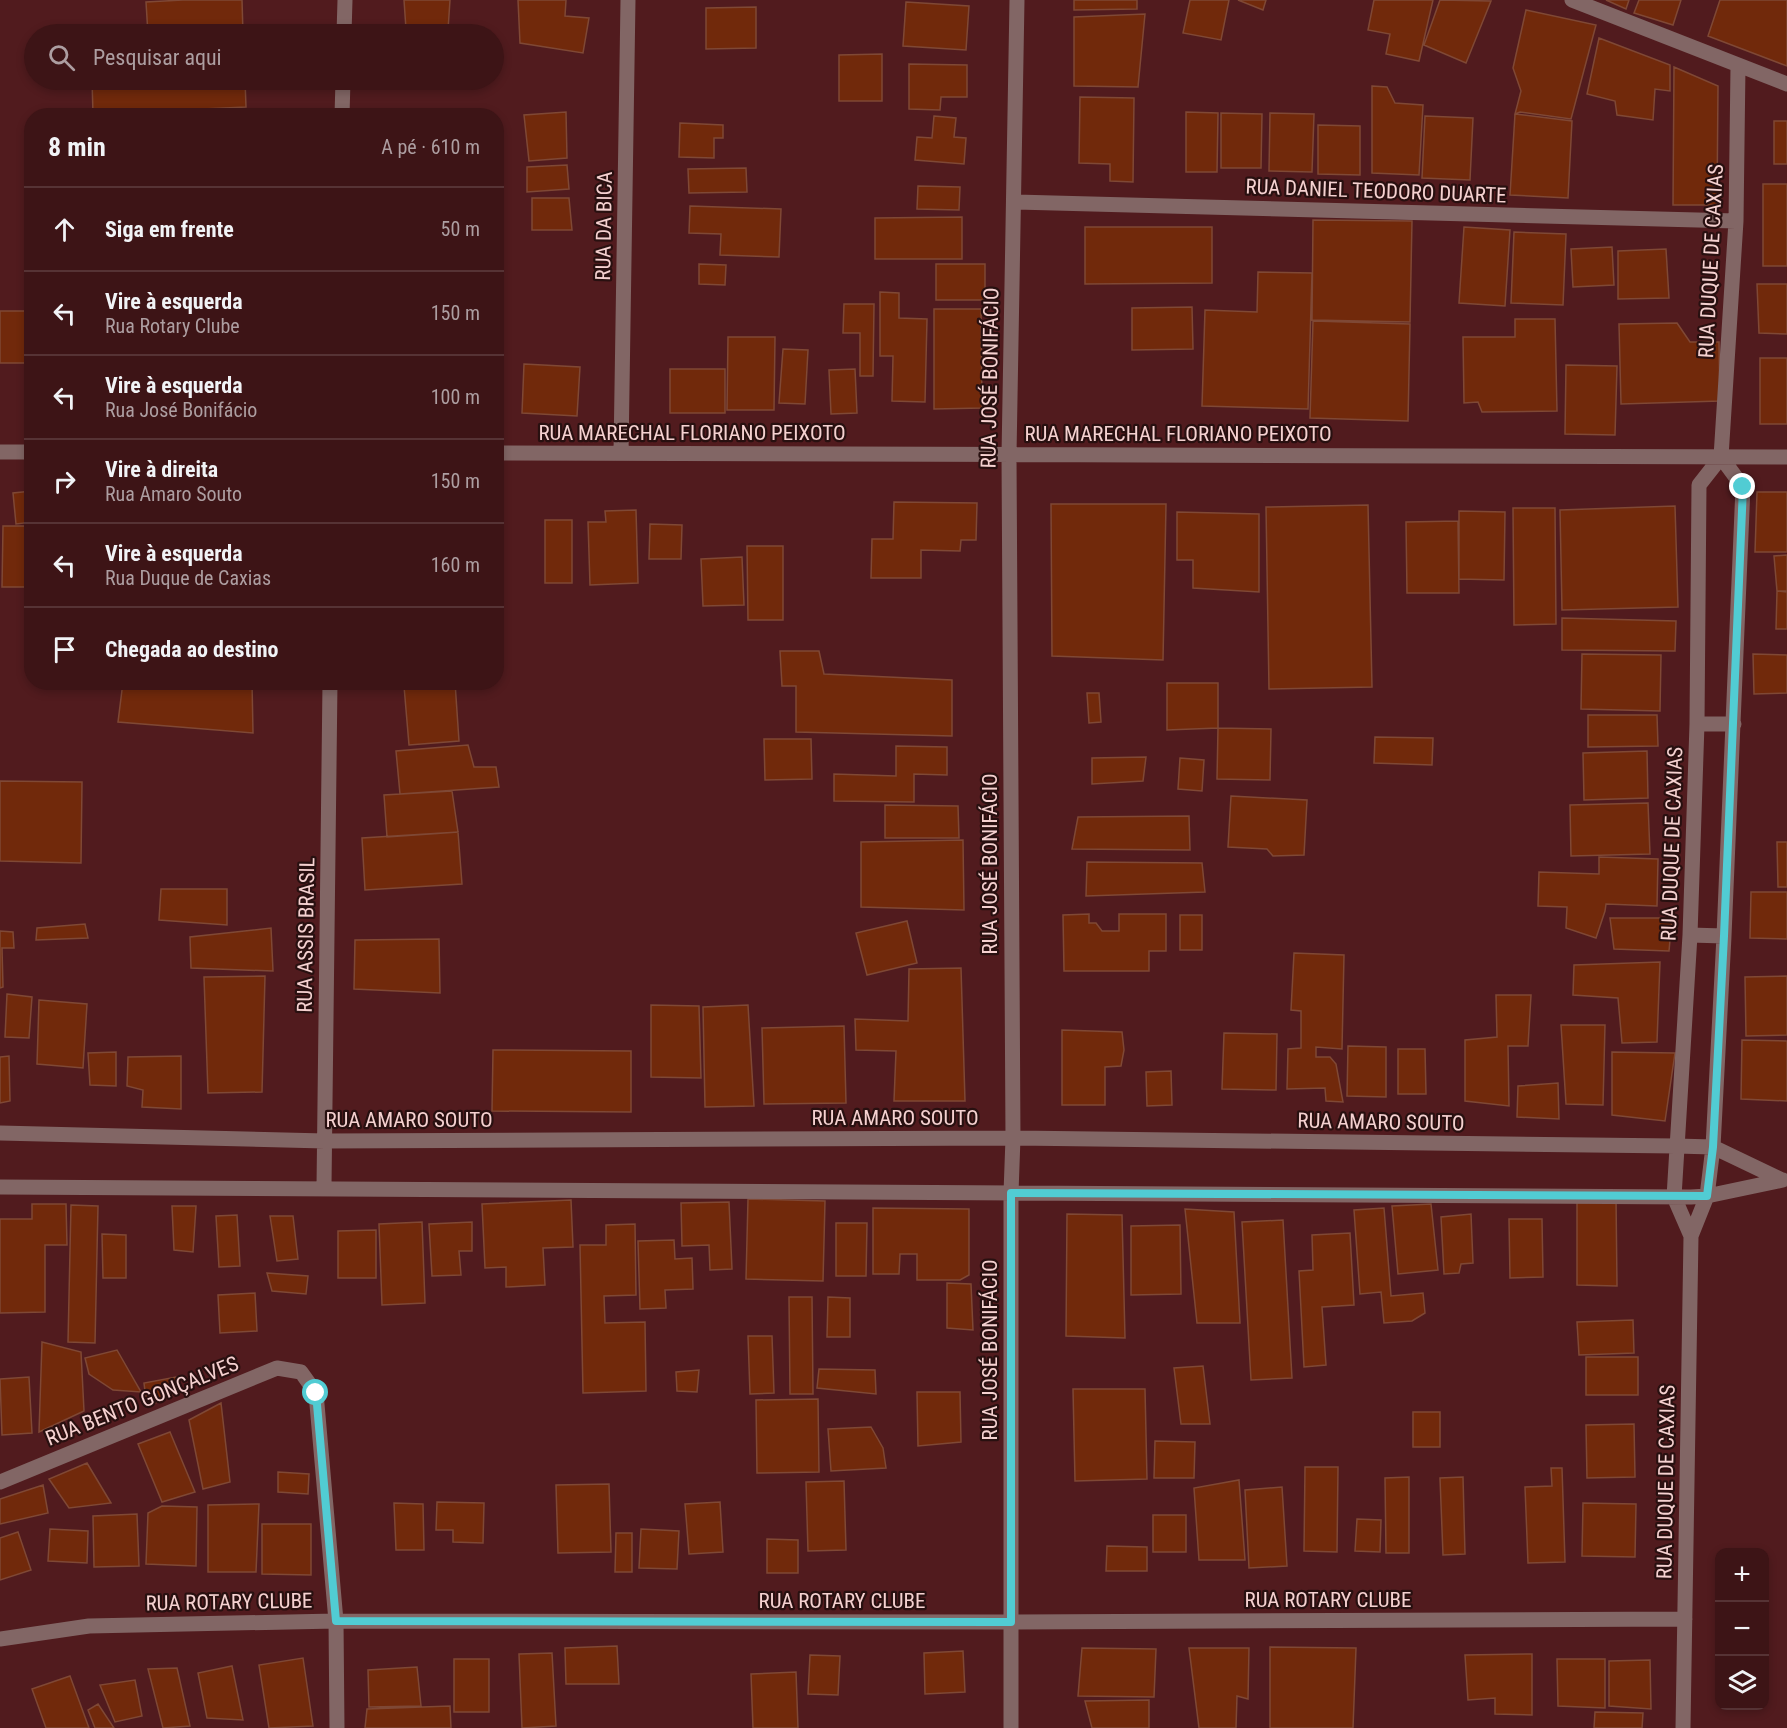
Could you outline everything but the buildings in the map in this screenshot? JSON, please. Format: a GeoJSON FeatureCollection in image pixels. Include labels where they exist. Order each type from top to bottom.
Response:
{"type":"FeatureCollection","features":[{"type":"Feature","properties":{"kind":"street"},"geometry":{"type":"LineString","coordinates":[[344,24],[345,0]]}},
{"type":"Feature","properties":{"kind":"street","name":"RUA DA BICA"},"geometry":{"type":"LineString","coordinates":[[621,453],[628,0]]}},
{"type":"Feature","properties":{"kind":"street","name":"RUA JOSÉ BONIFÁCIO"},"geometry":{"type":"LineString","coordinates":[[1011,1728],[1011,1193],[1013,1138],[1009,455],[1017,0]]}},
{"type":"Feature","properties":{"kind":"street"},"geometry":{"type":"LineString","coordinates":[[1572,0],[1787,84]]}},
{"type":"Feature","properties":{"kind":"street","name":"RUA DUQUE DE CAXIAS"},"geometry":{"type":"LineString","coordinates":[[1691,1236],[1674,1197],[1690,935],[1697,724],[1699,485],[1721,457],[1736,221],[1738,66]]}},
{"type":"Feature","properties":{"kind":"street"},"geometry":{"type":"LineString","coordinates":[[342,108],[343,90]]}},
{"type":"Feature","properties":{"kind":"street","name":"RUA DANIEL TEODORO DUARTE"},"geometry":{"type":"LineString","coordinates":[[1015,202],[1736,221]]}},
{"type":"Feature","properties":{"kind":"street"},"geometry":{"type":"LineString","coordinates":[[0,452],[24,452]]}},
{"type":"Feature","properties":{"kind":"street","name":"RUA MARECHAL FLORIANO PEIXOTO"},"geometry":{"type":"LineString","coordinates":[[504,453],[1787,457]]}},
{"type":"Feature","properties":{"kind":"street","name":"RUA DUQUE DE CAXIAS"},"geometry":{"type":"LineString","coordinates":[[1683,1728],[1691,1236],[1707,1196],[1713,1147],[1743,487],[1721,457]]}},
{"type":"Feature","properties":{"kind":"street","name":"RUA ASSIS BRASIL"},"geometry":{"type":"LineString","coordinates":[[324,1187],[330,690]]}},
{"type":"Feature","properties":{"kind":"street"},"geometry":{"type":"LineString","coordinates":[[1697,724],[1734,724]]}},
{"type":"Feature","properties":{"kind":"street"},"geometry":{"type":"LineString","coordinates":[[1690,935],[1724,936]]}},
{"type":"Feature","properties":{"kind":"street","name":"RUA AMARO SOUTO"},"geometry":{"type":"LineString","coordinates":[[0,1133],[325,1141],[1013,1138],[1676,1146],[1713,1147],[1784,1180]]}},
{"type":"Feature","properties":{"kind":"street","name":"RUA AMARO SOUTO"},"geometry":{"type":"LineString","coordinates":[[0,1187],[324,1187],[1674,1197],[1707,1196],[1784,1180]]}},
{"type":"Feature","properties":{"kind":"street","name":"RUA BENTO GONÇALVES"},"geometry":{"type":"LineString","coordinates":[[0,1482],[278,1368],[301,1372],[316,1393],[336,1621]]}},
{"type":"Feature","properties":{"kind":"street","name":"RUA ROTARY CLUBE"},"geometry":{"type":"LineString","coordinates":[[0,1639],[89,1626],[336,1621],[1011,1622],[1685,1619]]}},
{"type":"Feature","properties":{"kind":"street"},"geometry":{"type":"LineString","coordinates":[[336,1621],[337,1728]]}},
{"type":"Feature","properties":{"kind":"route"},"geometry":{"type":"LineString","coordinates":[[316,1393],[336,1621],[1011,1622],[1011,1193],[1707,1196],[1713,1147],[1724,936],[1743,487]]}}]}
